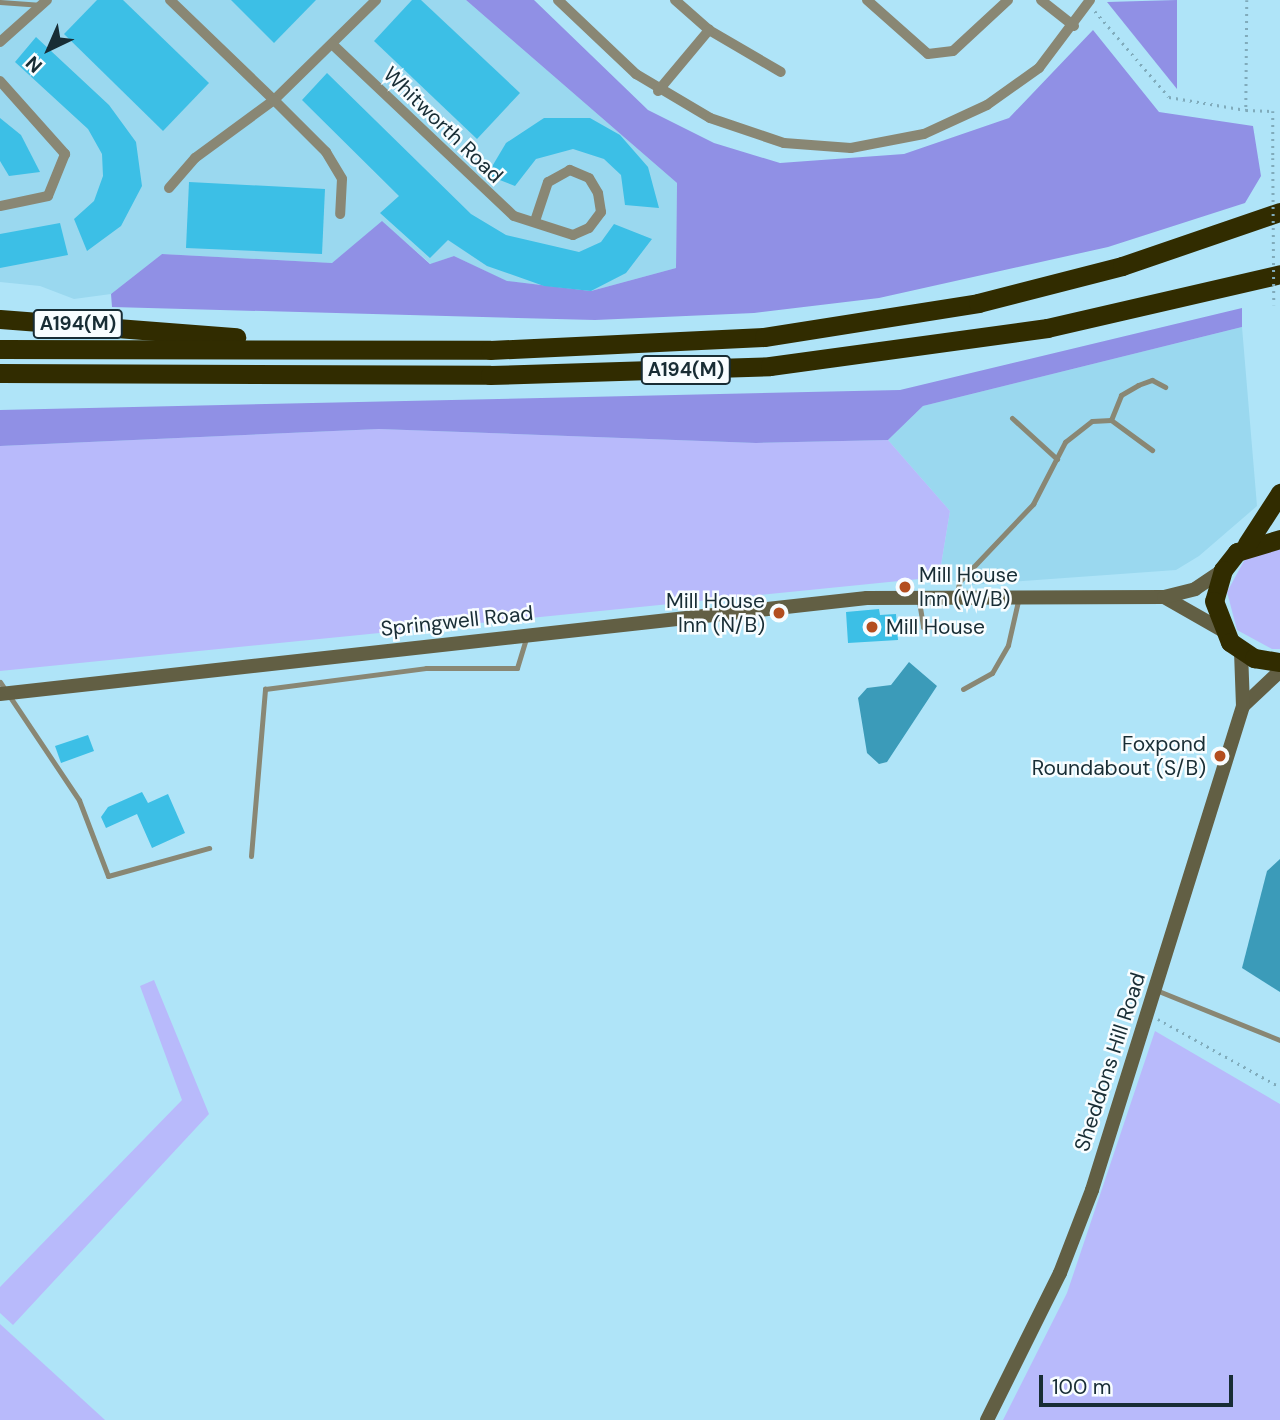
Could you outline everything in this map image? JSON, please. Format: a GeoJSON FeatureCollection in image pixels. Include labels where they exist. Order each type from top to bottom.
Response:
{"type":"FeatureCollection","features":[{"type":"Feature","properties":{"kind":"highway","name":"A194(M)"},"geometry":{"type":"LineString","coordinates":[[0,349],[636,347],[829,328],[1052,284],[1280,212]]}},
{"type":"Feature","properties":{"kind":"highway","name":"A194(M)"},"geometry":{"type":"LineString","coordinates":[[0,373],[490,375],[770,366],[1047,328],[1280,274]]}},
{"type":"Feature","properties":{"kind":"highway","name":"A194(M)"},"geometry":{"type":"LineString","coordinates":[[0,319],[360,348]]}},
{"type":"Feature","properties":{"kind":"highway","name":"A194(M)"},"geometry":{"type":"LineString","coordinates":[[0,380],[83,372]]}},
{"type":"Feature","properties":{"kind":"highway"},"geometry":{"type":"LineString","coordinates":[[1280,493],[1266,525],[1223,570],[1214,601],[1222,630],[1241,652],[1280,662]]}},
{"type":"Feature","properties":{"kind":"highway"},"geometry":{"type":"LineString","coordinates":[[1247,545],[1280,540]]}},
{"type":"Feature","properties":{"kind":"main road"},"geometry":{"type":"LineString","coordinates":[[1164,597],[1195,589],[1223,570]]}},
{"type":"Feature","properties":{"kind":"main road","name":"Springwell Road"},"geometry":{"type":"LineString","coordinates":[[2,690],[918,597],[1164,597]]}},
{"type":"Feature","properties":{"kind":"main road"},"geometry":{"type":"LineString","coordinates":[[1164,597],[1222,630]]}},
{"type":"Feature","properties":{"kind":"main road"},"geometry":{"type":"LineString","coordinates":[[1241,652],[1243,706]]}},
{"type":"Feature","properties":{"kind":"main road"},"geometry":{"type":"LineString","coordinates":[[1243,706],[1280,671]]}},
{"type":"Feature","properties":{"kind":"main road","name":"Sheddons Hill Road"},"geometry":{"type":"LineString","coordinates":[[987,1420],[1060,1273],[1156,990],[1243,706]]}},
{"type":"Feature","properties":{"kind":"street"},"geometry":{"type":"LineString","coordinates":[[170,0],[326,152],[342,179],[340,214]]}},
{"type":"Feature","properties":{"kind":"street"},"geometry":{"type":"LineString","coordinates":[[169,188],[195,158],[274,100],[376,0]]}},
{"type":"Feature","properties":{"kind":"street"},"geometry":{"type":"LineString","coordinates":[[558,0],[658,90],[710,118],[784,144],[851,148],[924,134],[987,105],[1039,68],[1074,26],[1089,2]]}},
{"type":"Feature","properties":{"kind":"street"},"geometry":{"type":"LineString","coordinates":[[675,0],[709,30],[781,72]]}},
{"type":"Feature","properties":{"kind":"street"},"geometry":{"type":"LineString","coordinates":[[867,0],[928,54],[953,51],[1008,0]]}},
{"type":"Feature","properties":{"kind":"street"},"geometry":{"type":"LineString","coordinates":[[1041,0],[1074,26]]}},
{"type":"Feature","properties":{"kind":"street"},"geometry":{"type":"LineString","coordinates":[[0,42],[44,3]]}},
{"type":"Feature","properties":{"kind":"street"},"geometry":{"type":"LineString","coordinates":[[658,90],[709,30]]}},
{"type":"Feature","properties":{"kind":"street","name":"Whitworth Road"},"geometry":{"type":"LineString","coordinates":[[332,44],[495,204],[535,221],[573,235],[589,228],[601,212],[589,178],[570,170],[548,182],[535,221]]}},
{"type":"Feature","properties":{"kind":"street"},"geometry":{"type":"LineString","coordinates":[[0,82],[65,154],[48,196],[0,206]]}},
{"type":"Feature","properties":{"kind":"lane"},"geometry":{"type":"LineString","coordinates":[[0,2],[44,3]]}},
{"type":"Feature","properties":{"kind":"lane"},"geometry":{"type":"LineString","coordinates":[[1111,420],[1121,395],[1138,384],[1152,380],[1165,387]]}},
{"type":"Feature","properties":{"kind":"lane"},"geometry":{"type":"LineString","coordinates":[[1012,418],[1057,459]]}},
{"type":"Feature","properties":{"kind":"lane"},"geometry":{"type":"LineString","coordinates":[[957,597],[959,582],[1034,504],[1065,442],[1092,421],[1111,420],[1152,450]]}},
{"type":"Feature","properties":{"kind":"lane"},"geometry":{"type":"LineString","coordinates":[[918,597],[923,627],[940,627]]}},
{"type":"Feature","properties":{"kind":"lane"},"geometry":{"type":"LineString","coordinates":[[963,689],[992,673],[1009,645],[1018,597]]}},
{"type":"Feature","properties":{"kind":"lane"},"geometry":{"type":"LineString","coordinates":[[251,856],[265,690],[426,668],[517,668],[525,658],[526,635]]}},
{"type":"Feature","properties":{"kind":"lane"},"geometry":{"type":"LineString","coordinates":[[2,690],[79,800],[108,876],[209,848]]}},
{"type":"Feature","properties":{"kind":"lane"},"geometry":{"type":"LineString","coordinates":[[1156,990],[1280,1040]]}},
{"type":"Feature","properties":{"kind":"path"},"geometry":{"type":"LineString","coordinates":[[1246,110],[1247,0]]}},
{"type":"Feature","properties":{"kind":"path"},"geometry":{"type":"LineString","coordinates":[[1089,2],[1169,97],[1246,110],[1273,111],[1274,305]]}},
{"type":"Feature","properties":{"kind":"path"},"geometry":{"type":"LineString","coordinates":[[1148,1013],[1280,1087]]}},
{"type":"Feature","properties":{"kind":"shaded area"},"geometry":{"type":"Polygon","coordinates":[[[0,0],[466,0],[677,183],[676,268],[591,291],[506,281],[454,256],[431,264],[382,222],[332,263],[162,254],[111,294],[74,299],[40,286],[0,282],[0,0]]]}},
{"type":"Feature","properties":{"kind":"shaded area"},"geometry":{"type":"Polygon","coordinates":[[[466,0],[534,0],[648,110],[714,143],[780,163],[904,154],[1009,118],[1093,30],[1159,112],[1253,126],[1261,176],[1245,203],[1108,247],[879,298],[754,313],[595,320],[112,307],[111,294],[162,254],[332,263],[382,221],[430,264],[454,256],[507,281],[591,291],[676,268],[677,183],[466,0]]]}},
{"type":"Feature","properties":{"kind":"shaded area"},"geometry":{"type":"Polygon","coordinates":[[[1177,0],[1177,89],[1107,2],[1177,0]]]}},
{"type":"Feature","properties":{"kind":"shaded area"},"geometry":{"type":"Polygon","coordinates":[[[1242,308],[1242,327],[923,406],[888,440],[756,443],[379,429],[0,446],[0,410],[900,390],[1242,308]]]}},
{"type":"Feature","properties":{"kind":"shaded area"},"geometry":{"type":"Polygon","coordinates":[[[1242,327],[1257,506],[1199,556],[1176,570],[969,585],[939,577],[950,511],[888,440],[923,406],[1242,327]]]}},
{"type":"Feature","properties":{"kind":"shaded area"},"geometry":{"type":"Polygon","coordinates":[[[379,429],[756,443],[888,440],[950,511],[939,577],[0,671],[0,446],[379,429]]]}},
{"type":"Feature","properties":{"kind":"shaded area"},"geometry":{"type":"Polygon","coordinates":[[[1280,549],[1280,649],[1272,649],[1237,630],[1227,592],[1245,559],[1280,549]]]}},
{"type":"Feature","properties":{"kind":"shaded area"},"geometry":{"type":"Polygon","coordinates":[[[909,662],[937,686],[887,762],[879,764],[867,753],[858,698],[867,688],[891,685],[909,662]]]}},
{"type":"Feature","properties":{"kind":"shaded area"},"geometry":{"type":"Polygon","coordinates":[[[1280,859],[1280,992],[1242,968],[1267,871],[1280,859]]]}},
{"type":"Feature","properties":{"kind":"shaded area"},"geometry":{"type":"Polygon","coordinates":[[[154,980],[209,1114],[13,1325],[0,1313],[0,1287],[182,1100],[140,986],[154,980]]]}},
{"type":"Feature","properties":{"kind":"shaded area"},"geometry":{"type":"Polygon","coordinates":[[[1155,1031],[1280,1104],[1280,1420],[1003,1420],[1067,1293],[1155,1031]]]}},
{"type":"Feature","properties":{"kind":"shaded area"},"geometry":{"type":"Polygon","coordinates":[[[0,1324],[105,1420],[0,1420],[0,1324]]]}},
{"type":"Feature","properties":{"kind":"building"},"geometry":{"type":"Polygon","coordinates":[[[97,0],[123,0],[209,83],[163,131],[64,34],[97,0]]]}},
{"type":"Feature","properties":{"kind":"building"},"geometry":{"type":"Polygon","coordinates":[[[231,0],[316,0],[274,43],[231,0]]]}},
{"type":"Feature","properties":{"kind":"building"},"geometry":{"type":"Polygon","coordinates":[[[412,0],[421,0],[520,93],[477,139],[374,41],[412,0]]]}},
{"type":"Feature","properties":{"kind":"building"},"geometry":{"type":"Polygon","coordinates":[[[36,37],[109,105],[136,142],[142,186],[121,226],[87,251],[74,219],[94,201],[103,176],[102,154],[88,129],[15,62],[36,37]]]}},
{"type":"Feature","properties":{"kind":"building"},"geometry":{"type":"Polygon","coordinates":[[[327,73],[471,214],[506,235],[579,252],[601,242],[614,224],[652,239],[626,273],[591,291],[544,286],[487,266],[448,240],[430,258],[380,213],[399,196],[302,100],[327,73]]]}},
{"type":"Feature","properties":{"kind":"building"},"geometry":{"type":"Polygon","coordinates":[[[0,118],[21,135],[40,172],[9,176],[0,161],[0,118]]]}},
{"type":"Feature","properties":{"kind":"building"},"geometry":{"type":"Polygon","coordinates":[[[544,118],[590,118],[620,135],[648,167],[659,208],[625,205],[621,175],[604,159],[573,149],[536,159],[515,186],[487,175],[506,143],[544,118]]]}},
{"type":"Feature","properties":{"kind":"building"},"geometry":{"type":"Polygon","coordinates":[[[189,182],[325,189],[322,254],[186,248],[189,182]]]}},
{"type":"Feature","properties":{"kind":"building"},"geometry":{"type":"Polygon","coordinates":[[[60,223],[68,255],[0,268],[0,234],[60,223]]]}},
{"type":"Feature","properties":{"kind":"building","name":"Mill House"},"geometry":{"type":"Polygon","coordinates":[[[879,609],[880,615],[896,614],[898,640],[848,643],[846,612],[879,609]]]}},
{"type":"Feature","properties":{"kind":"building"},"geometry":{"type":"Polygon","coordinates":[[[88,735],[94,751],[61,763],[55,746],[88,735]]]}},
{"type":"Feature","properties":{"kind":"building"},"geometry":{"type":"Polygon","coordinates":[[[142,792],[148,803],[168,794],[185,833],[152,848],[137,814],[106,828],[101,817],[108,807],[142,792]]]}},
{"type":"Feature","properties":{"kind":"place","name":"Mill House Inn (W/B)"},"geometry":{"type":"Point","coordinates":[905,587]}},
{"type":"Feature","properties":{"kind":"place","name":"Mill House Inn (N/B)"},"geometry":{"type":"Point","coordinates":[779,613]}},
{"type":"Feature","properties":{"kind":"place","name":"Mill House"},"geometry":{"type":"Point","coordinates":[872,627]}},
{"type":"Feature","properties":{"kind":"place","name":"Foxpond Roundabout (S/B)"},"geometry":{"type":"Point","coordinates":[1220,756]}}]}
